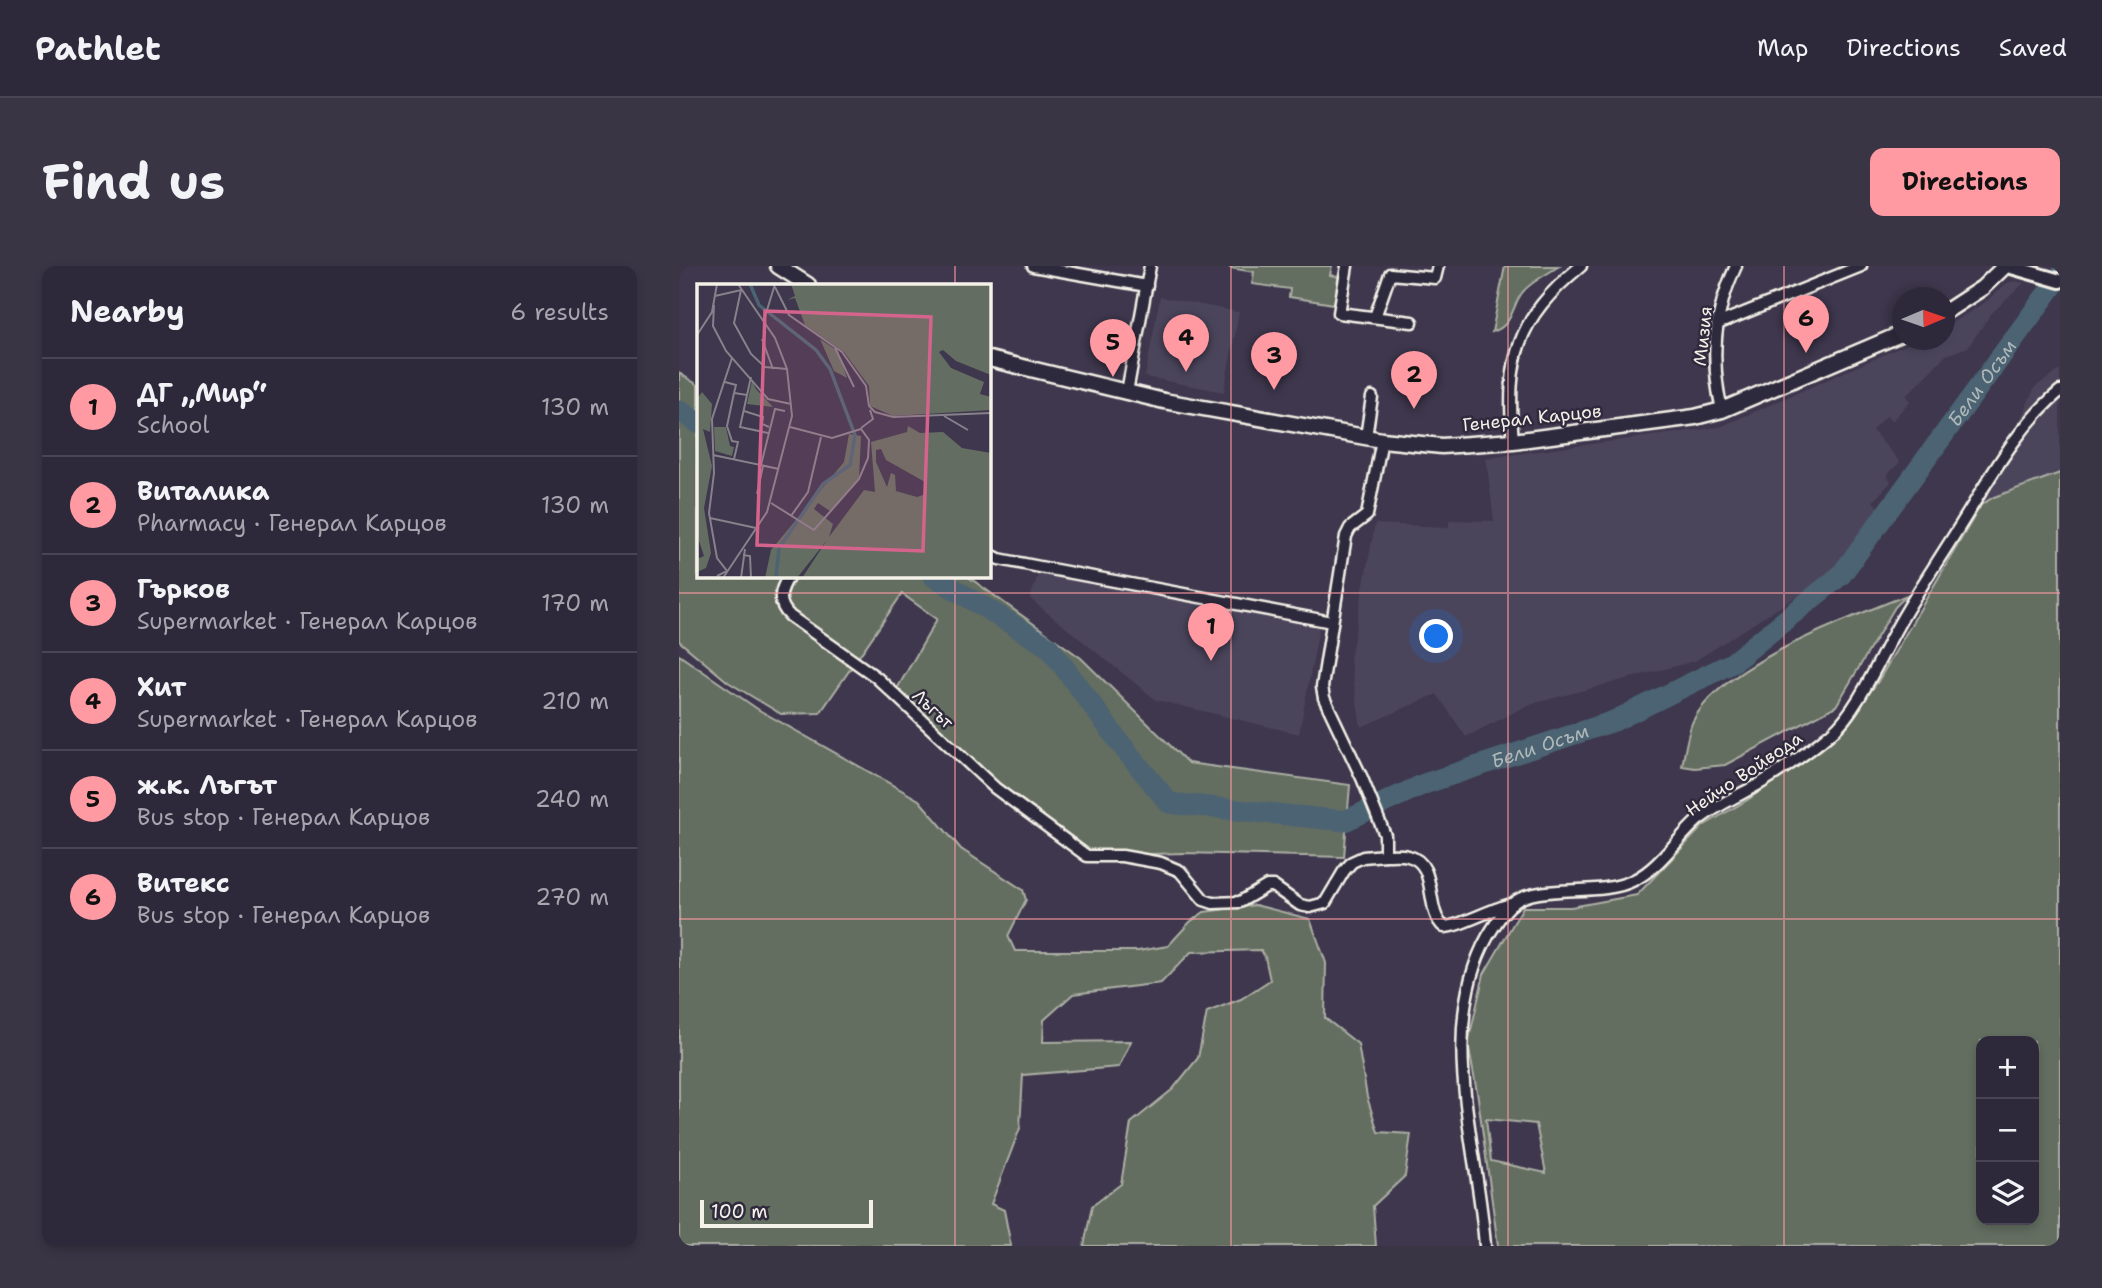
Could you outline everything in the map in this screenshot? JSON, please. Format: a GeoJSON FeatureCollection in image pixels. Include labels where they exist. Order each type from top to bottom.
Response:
{"type":"FeatureCollection","features":[{"type":"Feature","properties":{"kind":"main road"},"geometry":{"type":"LineString","coordinates":[[778,266],[806,284]]}},
{"type":"Feature","properties":{"kind":"main road"},"geometry":{"type":"LineString","coordinates":[[1955,305],[1982,288],[2006,266]]}},
{"type":"Feature","properties":{"kind":"main road","name":"Генерал Карцов"},"geometry":{"type":"LineString","coordinates":[[991,359],[1127,392],[1381,440],[1442,446],[1513,441],[1722,410],[1892,337]]}},
{"type":"Feature","properties":{"kind":"street"},"geometry":{"type":"LineString","coordinates":[[1033,266],[1147,286]]}},
{"type":"Feature","properties":{"kind":"street"},"geometry":{"type":"LineString","coordinates":[[1127,392],[1150,266]]}},
{"type":"Feature","properties":{"kind":"street"},"geometry":{"type":"LineString","coordinates":[[1347,266],[1339,313],[1412,322]]}},
{"type":"Feature","properties":{"kind":"street"},"geometry":{"type":"LineString","coordinates":[[1375,317],[1390,274],[1435,278],[1438,266]]}},
{"type":"Feature","properties":{"kind":"street"},"geometry":{"type":"LineString","coordinates":[[1513,441],[1511,380],[1521,338],[1543,303],[1581,266]]}},
{"type":"Feature","properties":{"kind":"street","name":"Мизия"},"geometry":{"type":"LineString","coordinates":[[1722,410],[1714,365],[1717,324],[1724,294],[1736,266]]}},
{"type":"Feature","properties":{"kind":"street"},"geometry":{"type":"LineString","coordinates":[[1717,324],[1861,266]]}},
{"type":"Feature","properties":{"kind":"street"},"geometry":{"type":"LineString","coordinates":[[2006,266],[2060,281]]}},
{"type":"Feature","properties":{"kind":"street","name":"Нейчо Войвода"},"geometry":{"type":"LineString","coordinates":[[1385,855],[1408,856],[1417,860],[1432,892],[1436,917],[1444,927],[1458,925],[1494,908],[1547,892],[1601,890],[1637,879],[1698,820],[1767,779],[1835,730],[1849,712],[1915,593],[1958,529],[2001,457],[2039,409],[2060,391]]}},
{"type":"Feature","properties":{"kind":"street"},"geometry":{"type":"LineString","coordinates":[[1366,437],[1371,397]]}},
{"type":"Feature","properties":{"kind":"street"},"geometry":{"type":"LineString","coordinates":[[1381,440],[1367,514],[1350,528],[1346,536],[1322,687],[1324,698],[1385,835],[1385,855]]}},
{"type":"Feature","properties":{"kind":"street"},"geometry":{"type":"LineString","coordinates":[[991,555],[999,559],[1332,622]]}},
{"type":"Feature","properties":{"kind":"street","name":"Лъгът"},"geometry":{"type":"LineString","coordinates":[[788,578],[780,594],[780,603],[790,616],[876,677],[995,788],[1087,856],[1122,856],[1161,863],[1180,871],[1204,900],[1213,903],[1240,901],[1273,886],[1300,905],[1310,907],[1325,902],[1352,862],[1363,857],[1385,855]]}},
{"type":"Feature","properties":{"kind":"street"},"geometry":{"type":"LineString","coordinates":[[1485,1246],[1461,1044],[1465,999],[1474,967],[1489,935],[1511,904]]}},
{"type":"Feature","properties":{"kind":"shaded area"},"geometry":{"type":"Polygon","coordinates":[[[2007,283],[2024,283],[1991,314],[1968,347],[1946,355],[1906,396],[1910,401],[1892,421],[1886,416],[1872,430],[1900,462],[1887,475],[1891,482],[1873,501],[1884,515],[1848,560],[1827,577],[1695,661],[1528,705],[1466,737],[1437,694],[1361,727],[1350,659],[1375,524],[1449,527],[1449,520],[1494,521],[1486,458],[1720,427],[1894,350],[1955,350],[1955,321],[1984,303],[2007,283]]]}},
{"type":"Feature","properties":{"kind":"shaded area"},"geometry":{"type":"Polygon","coordinates":[[[1160,297],[1239,312],[1224,392],[1145,377],[1160,297]]]}},
{"type":"Feature","properties":{"kind":"shaded area"},"geometry":{"type":"Polygon","coordinates":[[[2060,370],[2060,473],[1994,497],[1981,505],[2035,387],[2060,370]]]}},
{"type":"Feature","properties":{"kind":"shaded area"},"geometry":{"type":"Polygon","coordinates":[[[1039,571],[1320,623],[1299,734],[1156,700],[1030,599],[1039,571]]]}},
{"type":"Feature","properties":{"kind":"green space"},"geometry":{"type":"Polygon","coordinates":[[[1230,266],[1332,266],[1330,275],[1340,277],[1334,304],[1289,297],[1290,289],[1252,284],[1254,272],[1230,266]]]}},
{"type":"Feature","properties":{"kind":"green space"},"geometry":{"type":"Polygon","coordinates":[[[1505,266],[1559,266],[1525,289],[1508,321],[1492,332],[1505,266]]]}},
{"type":"Feature","properties":{"kind":"green space"},"geometry":{"type":"Polygon","coordinates":[[[679,373],[697,384],[697,578],[970,578],[1081,658],[1188,763],[1350,785],[1344,857],[1184,853],[1087,856],[995,788],[894,694],[937,619],[902,594],[820,713],[781,714],[728,682],[679,641],[679,373]]]}},
{"type":"Feature","properties":{"kind":"green space"},"geometry":{"type":"Polygon","coordinates":[[[2060,473],[2060,1246],[1498,1246],[1468,1043],[1484,974],[1523,907],[1571,907],[1637,895],[1703,826],[1749,799],[1831,740],[1877,683],[1981,505],[1994,497],[2060,473]],[[1486,1119],[1491,1161],[1546,1173],[1536,1124],[1486,1119]]]}},
{"type":"Feature","properties":{"kind":"green space"},"geometry":{"type":"Polygon","coordinates":[[[1907,595],[1895,607],[1836,706],[1725,765],[1695,768],[1682,766],[1692,723],[1706,702],[1729,682],[1756,663],[1788,646],[1907,595]]]}},
{"type":"Feature","properties":{"kind":"green space"},"geometry":{"type":"Polygon","coordinates":[[[679,655],[759,710],[919,800],[961,849],[1023,890],[1026,900],[1008,936],[1015,951],[1138,951],[1168,946],[1190,922],[1204,912],[1255,905],[1310,919],[1326,963],[1325,1018],[1358,1044],[1367,1097],[1378,1132],[1411,1134],[1405,1176],[1373,1206],[1376,1246],[1084,1246],[1092,1206],[1121,1184],[1131,1123],[1173,1089],[1198,1058],[1207,1012],[1241,999],[1270,980],[1261,950],[1191,952],[1161,983],[1073,994],[1044,1020],[1043,1042],[1131,1041],[1119,1067],[1023,1075],[1020,1128],[991,1204],[1004,1210],[1011,1246],[679,1246],[679,655]]]}},
{"type":"Feature","properties":{"kind":"waterway","name":"Бели Осъм"},"geometry":{"type":"LineString","coordinates":[[936,578],[1049,647],[1123,747],[1169,803],[1345,821],[1424,784],[1614,721],[1732,663],[1841,575],[2060,276]]}},
{"type":"Feature","properties":{"kind":"waterway","name":"Бели Осъм"},"geometry":{"type":"LineString","coordinates":[[679,410],[697,422]]}},
{"type":"Feature","properties":{"kind":"place","name":"Витекс"},"geometry":{"type":"Point","coordinates":[1806,353]}},
{"type":"Feature","properties":{"kind":"place","name":"Хит"},"geometry":{"type":"Point","coordinates":[1186,372]}},
{"type":"Feature","properties":{"kind":"place","name":"ж.к. Лъгът"},"geometry":{"type":"Point","coordinates":[1113,377]}},
{"type":"Feature","properties":{"kind":"place","name":"Гърков"},"geometry":{"type":"Point","coordinates":[1274,390]}},
{"type":"Feature","properties":{"kind":"place","name":"Виталика"},"geometry":{"type":"Point","coordinates":[1414,409]}},
{"type":"Feature","properties":{"kind":"place","name":"ДГ „Мир“"},"geometry":{"type":"Point","coordinates":[1211,661]}}]}
